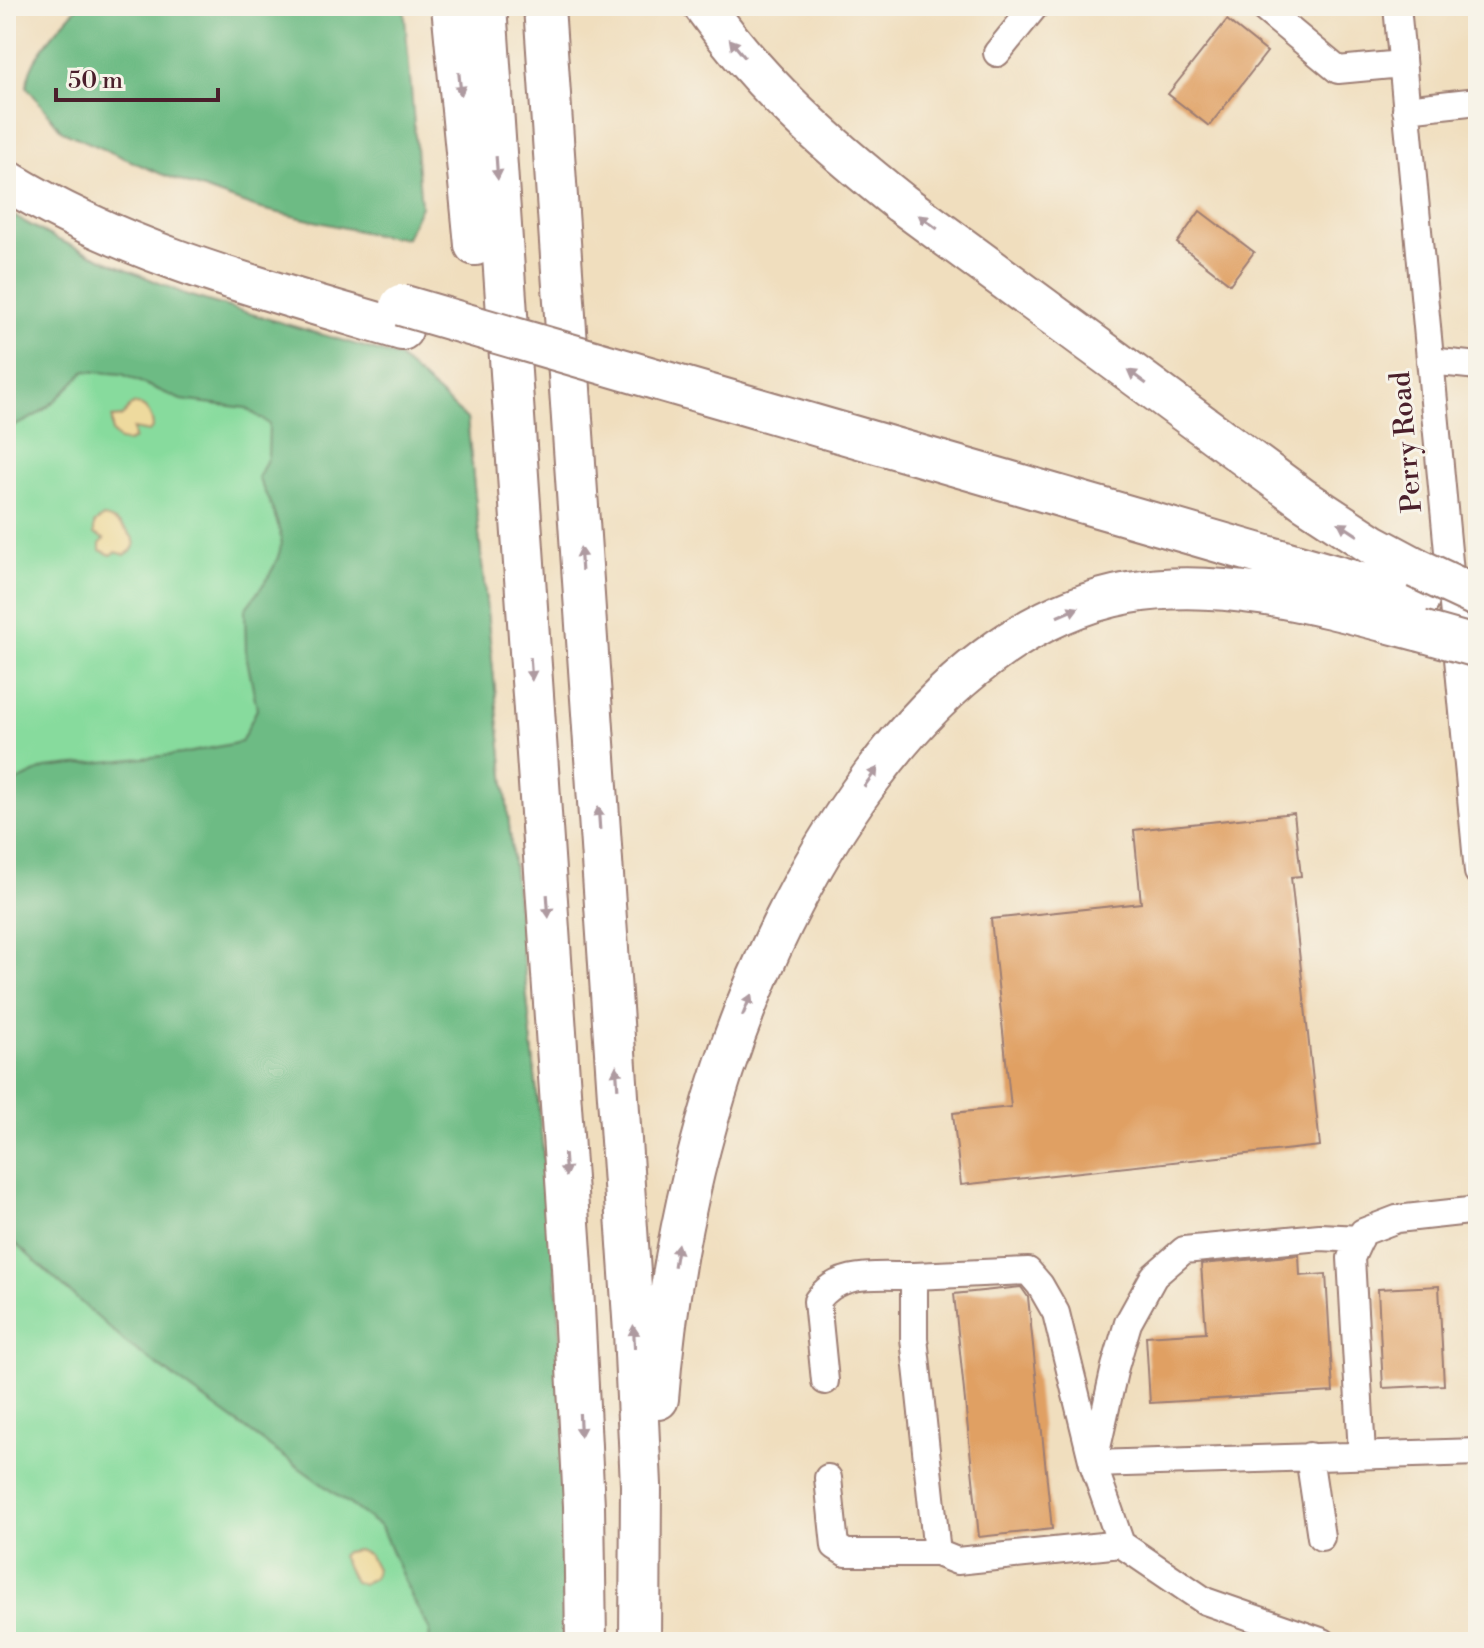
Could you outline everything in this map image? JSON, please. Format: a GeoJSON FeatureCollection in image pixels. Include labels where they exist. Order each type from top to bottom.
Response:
{"type":"FeatureCollection","features":[{"type":"Feature","properties":{"kind":"highway"},"geometry":{"type":"LineString","coordinates":[[452,6],[493,410],[508,508],[526,591]]}},
{"type":"Feature","properties":{"kind":"highway"},"geometry":{"type":"LineString","coordinates":[[486,6],[577,1348],[586,1642]]}},
{"type":"Feature","properties":{"kind":"highway"},"geometry":{"type":"LineString","coordinates":[[544,6],[635,1347],[641,1485],[640,1640]]}},
{"type":"Feature","properties":{"kind":"highway"},"geometry":{"type":"LineString","coordinates":[[704,6],[737,49],[791,107],[873,181],[1303,499],[1373,545],[1419,599],[1478,647]]}},
{"type":"Feature","properties":{"kind":"highway"},"geometry":{"type":"LineString","coordinates":[[6,153],[63,187],[160,230],[402,317],[660,393],[1216,567],[1355,614]]}},
{"type":"Feature","properties":{"kind":"highway"},"geometry":{"type":"LineString","coordinates":[[6,180],[52,206],[160,254],[236,281],[402,317]]}},
{"type":"Feature","properties":{"kind":"highway"},"geometry":{"type":"LineString","coordinates":[[660,393],[1478,616]]}},
{"type":"Feature","properties":{"kind":"highway"},"geometry":{"type":"LineString","coordinates":[[640,1640],[667,1310],[697,1157],[723,1070],[757,981],[811,871],[860,792],[905,734],[976,667],[1033,629],[1088,604],[1126,593],[1184,588],[1248,594],[1355,614],[1419,599],[1478,597]]}},
{"type":"Feature","properties":{"kind":"street"},"geometry":{"type":"LineString","coordinates":[[997,53],[1035,6]]}},
{"type":"Feature","properties":{"kind":"street"},"geometry":{"type":"LineString","coordinates":[[1261,6],[1338,70],[1402,64]]}},
{"type":"Feature","properties":{"kind":"street","name":"Perry Road"},"geometry":{"type":"LineString","coordinates":[[1397,6],[1478,872]]}},
{"type":"Feature","properties":{"kind":"street"},"geometry":{"type":"LineString","coordinates":[[1406,109],[1478,101]]}},
{"type":"Feature","properties":{"kind":"street"},"geometry":{"type":"LineString","coordinates":[[1430,361],[1478,366]]}},
{"type":"Feature","properties":{"kind":"street"},"geometry":{"type":"LineString","coordinates":[[1362,1454],[1351,1258],[1363,1232],[1397,1219],[1478,1210]]}},
{"type":"Feature","properties":{"kind":"street"},"geometry":{"type":"LineString","coordinates":[[1093,1464],[1128,1323],[1154,1276],[1184,1250],[1320,1237],[1360,1239]]}},
{"type":"Feature","properties":{"kind":"street"},"geometry":{"type":"LineString","coordinates":[[825,1381],[817,1301],[827,1287],[849,1278],[1028,1271],[1056,1313],[1093,1464],[1121,1544],[1205,1601],[1323,1642]]}},
{"type":"Feature","properties":{"kind":"street"},"geometry":{"type":"LineString","coordinates":[[914,1276],[914,1338],[937,1553]]}},
{"type":"Feature","properties":{"kind":"street"},"geometry":{"type":"LineString","coordinates":[[1093,1464],[1478,1452]]}},
{"type":"Feature","properties":{"kind":"street"},"geometry":{"type":"LineString","coordinates":[[1309,1456],[1321,1537]]}},
{"type":"Feature","properties":{"kind":"street"},"geometry":{"type":"LineString","coordinates":[[828,1478],[835,1546],[846,1553],[937,1553],[957,1561],[1121,1544]]}},
{"type":"Feature","properties":{"kind":"green space"},"geometry":{"type":"Polygon","coordinates":[[[78,6],[404,6],[421,206],[406,238],[376,235],[257,208],[161,174],[62,131],[27,87],[39,54],[78,6]]]}},
{"type":"Feature","properties":{"kind":"green space"},"geometry":{"type":"Polygon","coordinates":[[[6,212],[56,239],[187,295],[398,357],[467,419],[559,1306],[565,1427],[563,1642],[6,1642],[6,212]]]}},
{"type":"Feature","properties":{"kind":"green space"},"geometry":{"type":"Polygon","coordinates":[[[6,212],[56,239],[187,295],[398,357],[467,419],[559,1306],[565,1427],[563,1642],[429,1642],[430,1630],[412,1598],[381,1527],[125,1342],[6,1235],[6,786],[45,768],[182,754],[241,742],[257,709],[246,654],[245,609],[273,569],[280,551],[281,536],[258,478],[268,457],[269,424],[246,408],[181,400],[122,374],[85,371],[39,413],[6,428],[6,212]]]}},
{"type":"Feature","properties":{"kind":"sand"},"geometry":{"type":"Polygon","coordinates":[[[137,404],[149,412],[153,427],[149,432],[133,429],[134,439],[120,441],[112,432],[112,418],[122,417],[131,405],[137,404]]]}},
{"type":"Feature","properties":{"kind":"sand"},"geometry":{"type":"Polygon","coordinates":[[[103,517],[127,530],[135,544],[132,550],[125,555],[116,552],[111,555],[100,550],[104,539],[94,534],[94,524],[103,517]]]}},
{"type":"Feature","properties":{"kind":"sand"},"geometry":{"type":"Polygon","coordinates":[[[357,1550],[368,1554],[376,1569],[374,1578],[362,1584],[354,1582],[341,1556],[357,1550]]]}},
{"type":"Feature","properties":{"kind":"building"},"geometry":{"type":"Polygon","coordinates":[[[1227,20],[1267,52],[1209,126],[1168,94],[1227,20]]]}},
{"type":"Feature","properties":{"kind":"building"},"geometry":{"type":"Polygon","coordinates":[[[1200,211],[1254,252],[1230,284],[1177,243],[1200,211]]]}},
{"type":"Feature","properties":{"kind":"building"},"geometry":{"type":"Polygon","coordinates":[[[1294,813],[1301,876],[1291,877],[1320,1146],[961,1185],[953,1113],[1011,1107],[991,919],[1141,903],[1134,830],[1294,813]]]}},
{"type":"Feature","properties":{"kind":"building"},"geometry":{"type":"Polygon","coordinates":[[[1299,1255],[1300,1276],[1326,1274],[1333,1392],[1150,1403],[1146,1336],[1206,1332],[1201,1264],[1299,1255]]]}},
{"type":"Feature","properties":{"kind":"building"},"geometry":{"type":"Polygon","coordinates":[[[1439,1286],[1444,1385],[1383,1388],[1378,1289],[1439,1286]]]}},
{"type":"Feature","properties":{"kind":"building"},"geometry":{"type":"Polygon","coordinates":[[[1021,1287],[1028,1297],[1052,1529],[979,1537],[954,1294],[1021,1287]]]}}]}
